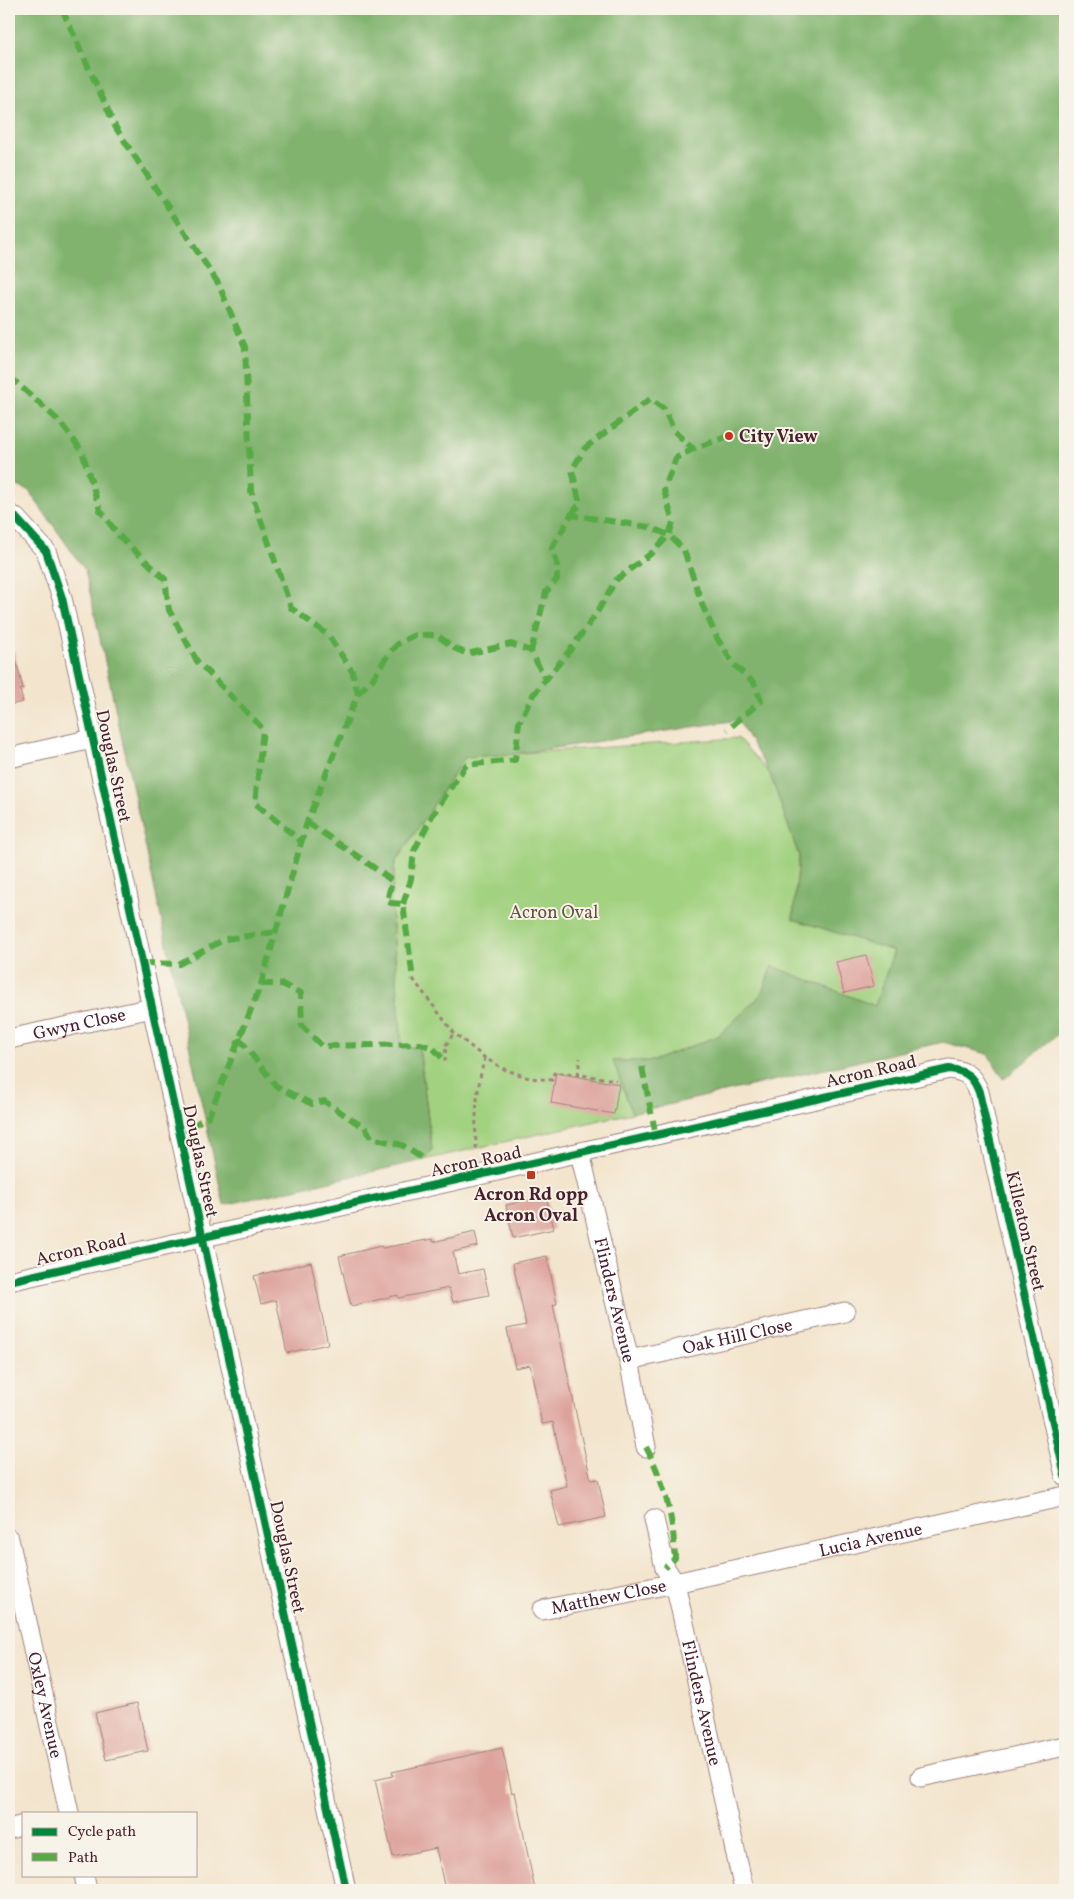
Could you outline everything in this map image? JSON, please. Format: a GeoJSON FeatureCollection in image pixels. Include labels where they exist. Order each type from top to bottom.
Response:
{"type":"FeatureCollection","features":[{"type":"Feature","properties":{"kind":"street","name":"Douglas Street"},"geometry":{"type":"LineString","coordinates":[[9,514],[15,517],[46,551],[62,598],[346,1890]]}},
{"type":"Feature","properties":{"kind":"street"},"geometry":{"type":"LineString","coordinates":[[9,758],[92,739]]}},
{"type":"Feature","properties":{"kind":"street","name":"Gwyn Close"},"geometry":{"type":"LineString","coordinates":[[9,1039],[152,1008]]}},
{"type":"Feature","properties":{"kind":"street","name":"Acron Road"},"geometry":{"type":"LineString","coordinates":[[9,1281],[949,1069]]}},
{"type":"Feature","properties":{"kind":"street","name":"Killeaton Street"},"geometry":{"type":"LineString","coordinates":[[949,1069],[961,1070],[969,1075],[976,1083],[979,1092],[1065,1476]]}},
{"type":"Feature","properties":{"kind":"street","name":"Flinders Avenue"},"geometry":{"type":"LineString","coordinates":[[580,1153],[629,1360],[646,1447]]}},
{"type":"Feature","properties":{"kind":"street","name":"Oak Hill Close"},"geometry":{"type":"LineString","coordinates":[[629,1360],[845,1312]]}},
{"type":"Feature","properties":{"kind":"street","name":"Lucia Avenue"},"geometry":{"type":"LineString","coordinates":[[676,1583],[1065,1496]]}},
{"type":"Feature","properties":{"kind":"street","name":"Flinders Avenue"},"geometry":{"type":"LineString","coordinates":[[654,1519],[665,1568],[676,1583],[744,1890]]}},
{"type":"Feature","properties":{"kind":"street","name":"Oxley Avenue"},"geometry":{"type":"LineString","coordinates":[[9,1539],[69,1812]]}},
{"type":"Feature","properties":{"kind":"street","name":"Matthew Close"},"geometry":{"type":"LineString","coordinates":[[542,1610],[676,1583]]}},
{"type":"Feature","properties":{"kind":"street"},"geometry":{"type":"LineString","coordinates":[[921,1777],[1065,1746]]}},
{"type":"Feature","properties":{"kind":"street"},"geometry":{"type":"LineString","coordinates":[[9,1829],[22,1826]]}},
{"type":"Feature","properties":{"kind":"street"},"geometry":{"type":"LineString","coordinates":[[84,1876],[87,1890]]}},
{"type":"Feature","properties":{"kind":"path"},"geometry":{"type":"LineString","coordinates":[[413,979],[454,1033],[485,1058],[504,1069],[529,1078],[552,1080],[554,1073],[616,1080]]}},
{"type":"Feature","properties":{"kind":"path"},"geometry":{"type":"LineString","coordinates":[[445,1061],[446,1045],[454,1033]]}},
{"type":"Feature","properties":{"kind":"path"},"geometry":{"type":"LineString","coordinates":[[476,1149],[475,1116],[481,1070],[485,1058]]}},
{"type":"Feature","properties":{"kind":"path"},"geometry":{"type":"LineString","coordinates":[[578,1075],[580,1058]]}},
{"type":"Feature","properties":{"kind":"green space"},"geometry":{"type":"Polygon","coordinates":[[[9,9],[1065,9],[1065,1038],[1059,1033],[1004,1079],[988,1054],[943,1042],[632,1113],[613,1061],[653,1061],[718,1036],[761,995],[772,966],[875,1006],[894,951],[793,919],[799,856],[770,774],[738,720],[516,754],[465,757],[395,863],[391,903],[402,1047],[419,1047],[432,1150],[424,1160],[224,1205],[85,570],[28,490],[9,483],[9,9]]]}},
{"type":"Feature","properties":{"kind":"green space","name":"Acron Oval"},"geometry":{"type":"Polygon","coordinates":[[[738,738],[770,774],[799,856],[793,919],[894,950],[875,1006],[772,966],[761,995],[718,1036],[653,1061],[613,1061],[632,1113],[424,1160],[432,1150],[419,1047],[402,1047],[391,903],[395,863],[465,757],[738,738]]]}},
{"type":"Feature","properties":{"kind":"building"},"geometry":{"type":"Polygon","coordinates":[[[14,651],[23,689],[20,690],[23,702],[9,705],[9,652],[14,651]]]}},
{"type":"Feature","properties":{"kind":"building"},"geometry":{"type":"Polygon","coordinates":[[[866,955],[874,986],[844,993],[836,962],[866,955]]]}},
{"type":"Feature","properties":{"kind":"building"},"geometry":{"type":"Polygon","coordinates":[[[556,1073],[619,1084],[614,1114],[551,1103],[556,1073]]]}},
{"type":"Feature","properties":{"kind":"building"},"geometry":{"type":"Polygon","coordinates":[[[546,1196],[554,1229],[513,1238],[506,1205],[546,1196]]]}},
{"type":"Feature","properties":{"kind":"building"},"geometry":{"type":"Polygon","coordinates":[[[475,1232],[478,1246],[453,1252],[458,1274],[483,1269],[489,1295],[453,1302],[449,1288],[398,1298],[398,1295],[351,1306],[339,1256],[381,1246],[382,1248],[433,1239],[433,1242],[475,1232]]]}},
{"type":"Feature","properties":{"kind":"building"},"geometry":{"type":"Polygon","coordinates":[[[547,1256],[557,1304],[553,1305],[578,1423],[591,1480],[598,1479],[606,1517],[559,1527],[550,1490],[567,1486],[553,1422],[542,1424],[530,1365],[515,1368],[507,1329],[526,1325],[513,1263],[547,1256]]]}},
{"type":"Feature","properties":{"kind":"building"},"geometry":{"type":"Polygon","coordinates":[[[311,1262],[328,1344],[287,1353],[276,1300],[261,1304],[254,1276],[311,1262]]]}},
{"type":"Feature","properties":{"kind":"building"},"geometry":{"type":"Polygon","coordinates":[[[137,1703],[148,1751],[106,1760],[95,1713],[137,1703]]]}},
{"type":"Feature","properties":{"kind":"building"},"geometry":{"type":"Polygon","coordinates":[[[502,1748],[512,1793],[515,1792],[535,1890],[445,1890],[436,1848],[393,1857],[375,1780],[393,1776],[392,1772],[502,1748]]]}},
{"type":"Feature","properties":{"kind":"marked path"},"geometry":{"type":"LineString","coordinates":[[62,9],[116,128],[218,283],[245,347],[251,491],[291,608],[328,635],[352,671],[358,693],[307,822],[261,984],[209,1116],[180,1133]]}},
{"type":"Feature","properties":{"kind":"marked path"},"geometry":{"type":"LineString","coordinates":[[9,376],[59,421],[82,451],[100,510],[119,536],[165,579],[169,610],[197,661],[263,729],[255,803],[302,842]]}},
{"type":"Feature","properties":{"kind":"marked path"},"geometry":{"type":"LineString","coordinates":[[571,515],[580,504],[572,470],[585,448],[650,399],[664,409],[674,431],[693,449]]}},
{"type":"Feature","properties":{"kind":"marked path"},"geometry":{"type":"LineString","coordinates":[[403,904],[411,879],[414,851],[432,816],[466,765],[515,760],[519,723],[533,695],[571,649],[596,614],[616,580],[653,552],[669,535],[673,522],[664,490],[676,458],[693,449],[729,436]]}},
{"type":"Feature","properties":{"kind":"marked path"},"geometry":{"type":"LineString","coordinates":[[531,651],[546,592],[557,579],[557,563],[552,548],[571,515],[649,527],[669,535],[684,550],[703,607],[717,638],[734,665],[754,683],[761,701],[727,730]]}},
{"type":"Feature","properties":{"kind":"marked path"},"geometry":{"type":"LineString","coordinates":[[358,693],[372,680],[389,653],[400,642],[415,635],[437,635],[454,648],[467,654],[511,644],[531,651],[545,679]]}},
{"type":"Feature","properties":{"kind":"marked path"},"geometry":{"type":"LineString","coordinates":[[307,822],[392,881],[387,901],[403,904],[413,979]]}},
{"type":"Feature","properties":{"kind":"marked path"},"geometry":{"type":"LineString","coordinates":[[142,963],[179,964],[225,939],[276,932]]}},
{"type":"Feature","properties":{"kind":"marked path"},"geometry":{"type":"LineString","coordinates":[[261,984],[282,984],[301,993],[302,1026],[322,1046],[421,1044],[433,1048],[445,1061]]}},
{"type":"Feature","properties":{"kind":"marked path"},"geometry":{"type":"LineString","coordinates":[[239,1038],[276,1086],[312,1104],[324,1101],[365,1127],[372,1138],[402,1145],[422,1158]]}},
{"type":"Feature","properties":{"kind":"marked path"},"geometry":{"type":"LineString","coordinates":[[642,1067],[656,1136]]}},
{"type":"Feature","properties":{"kind":"marked path"},"geometry":{"type":"LineString","coordinates":[[646,1447],[663,1487],[673,1529],[675,1558],[665,1568]]}},
{"type":"Feature","properties":{"kind":"cycle path"},"geometry":{"type":"LineString","coordinates":[[9,514],[15,517],[46,551],[62,598],[346,1890]]}},
{"type":"Feature","properties":{"kind":"cycle path"},"geometry":{"type":"LineString","coordinates":[[9,1281],[949,1069],[955,1070],[968,1075],[979,1092],[1065,1476]]}},
{"type":"Feature","properties":{"kind":"place","name":"City View"},"geometry":{"type":"Point","coordinates":[729,436]}},
{"type":"Feature","properties":{"kind":"place","name":"Acron Rd opp Acron Oval"},"geometry":{"type":"Point","coordinates":[531,1175]}}]}
